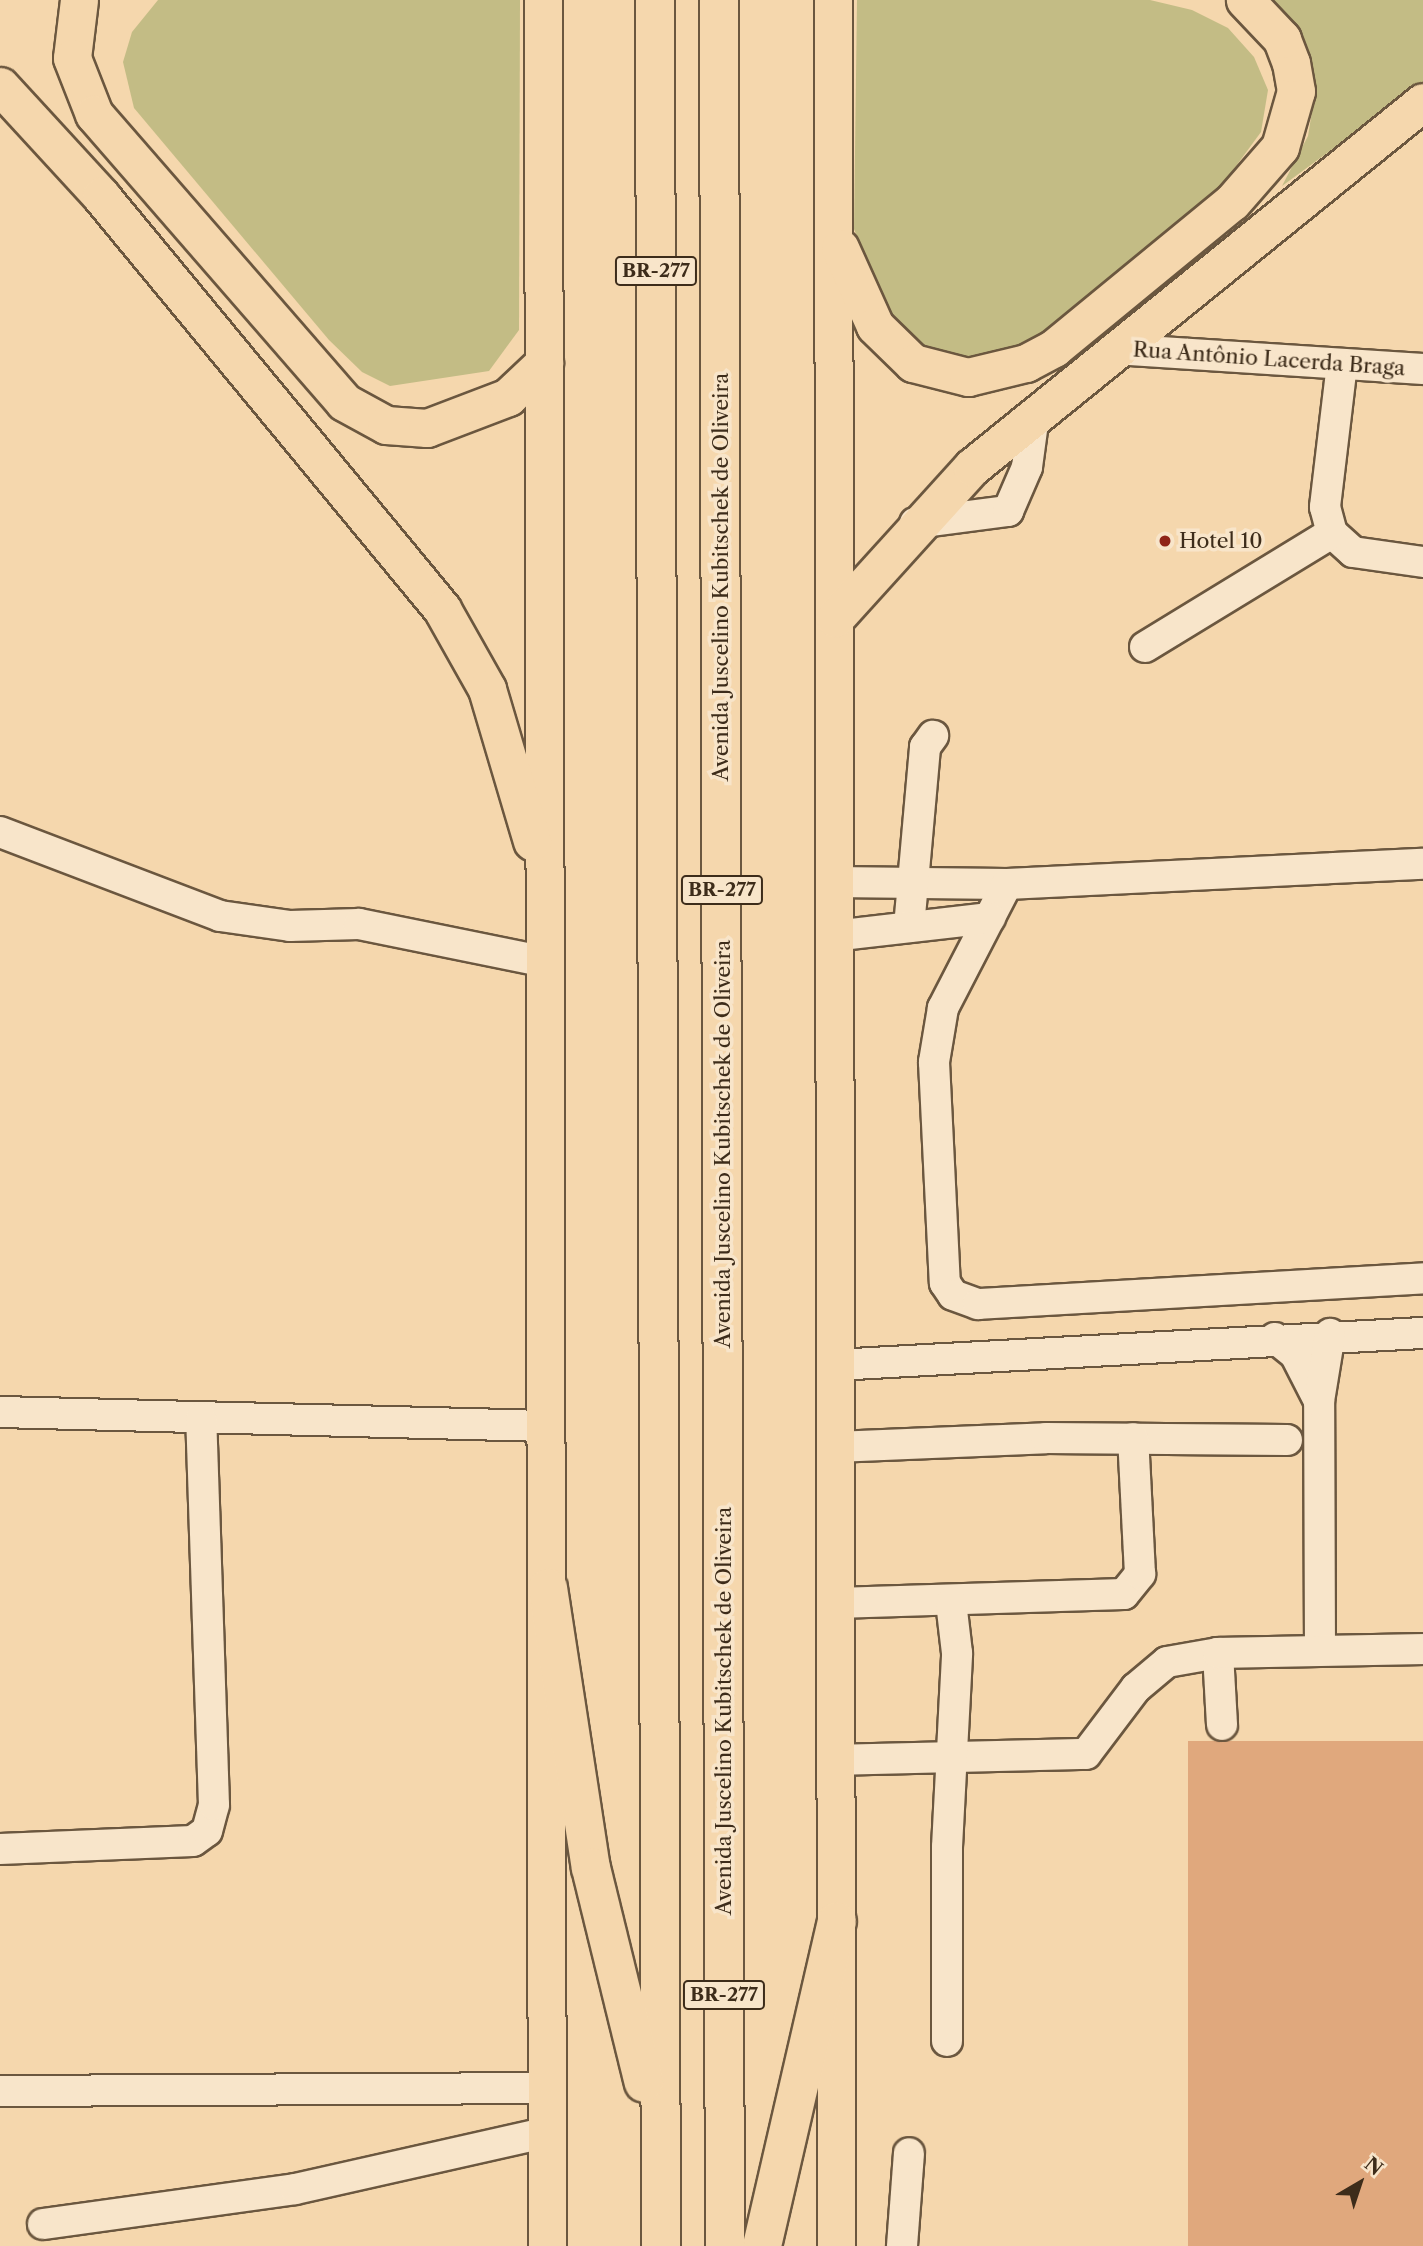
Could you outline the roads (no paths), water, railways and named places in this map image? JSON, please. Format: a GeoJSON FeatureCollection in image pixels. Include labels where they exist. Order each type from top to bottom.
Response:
{"type":"FeatureCollection","features":[{"type":"Feature","properties":{"kind":"highway","name":"BR-277"},"geometry":{"type":"LineString","coordinates":[[655,0],[661,2246]]}},
{"type":"Feature","properties":{"kind":"highway","name":"Avenida Juscelino Kubitschek de Oliveira"},"geometry":{"type":"LineString","coordinates":[[719,0],[725,2246]]}},
{"type":"Feature","properties":{"kind":"highway"},"geometry":{"type":"LineString","coordinates":[[548,1588],[591,1868],[640,2062],[661,2187]]}},
{"type":"Feature","properties":{"kind":"highway"},"geometry":{"type":"LineString","coordinates":[[762,2246],[837,1922]]}},
{"type":"Feature","properties":{"kind":"main road"},"geometry":{"type":"LineString","coordinates":[[79,0],[72,58],[94,114],[344,402],[386,425],[407,429],[456,422],[499,402],[544,363]]}},
{"type":"Feature","properties":{"kind":"main road"},"geometry":{"type":"LineString","coordinates":[[543,0],[548,1588],[547,2246]]}},
{"type":"Feature","properties":{"kind":"main road"},"geometry":{"type":"LineString","coordinates":[[833,0],[836,2246]]}},
{"type":"Feature","properties":{"kind":"main road"},"geometry":{"type":"LineString","coordinates":[[832,228],[875,326],[913,363],[968,377],[1026,363],[1054,348],[1223,210],[1280,147],[1296,90],[1291,62],[1282,39],[1245,0]]}},
{"type":"Feature","properties":{"kind":"main road"},"geometry":{"type":"LineString","coordinates":[[4,90],[110,207],[442,609],[487,690],[546,893]]}},
{"type":"Feature","properties":{"kind":"main road"},"geometry":{"type":"LineString","coordinates":[[835,618],[915,523],[1034,415],[1423,102]]}},
{"type":"Feature","properties":{"kind":"main road"},"geometry":{"type":"LineString","coordinates":[[499,402],[524,414],[544,434]]}},
{"type":"Feature","properties":{"kind":"street","name":"Rua Antônio Lacerda Braga"},"geometry":{"type":"LineString","coordinates":[[1114,349],[1423,369]]}},
{"type":"Feature","properties":{"kind":"street"},"geometry":{"type":"LineString","coordinates":[[1342,364],[1325,507],[1332,533],[1353,552],[1423,562]]}},
{"type":"Feature","properties":{"kind":"street"},"geometry":{"type":"LineString","coordinates":[[915,523],[1008,511],[1027,467],[1034,415]]}},
{"type":"Feature","properties":{"kind":"street"},"geometry":{"type":"LineString","coordinates":[[1145,647],[1332,533]]}},
{"type":"Feature","properties":{"kind":"street"},"geometry":{"type":"LineString","coordinates":[[909,927],[908,884],[920,832],[925,747],[933,736]]}},
{"type":"Feature","properties":{"kind":"street"},"geometry":{"type":"LineString","coordinates":[[0,832],[220,916],[290,926],[359,923],[546,962]]}},
{"type":"Feature","properties":{"kind":"street"},"geometry":{"type":"LineString","coordinates":[[834,883],[1007,884],[1423,864]]}},
{"type":"Feature","properties":{"kind":"street"},"geometry":{"type":"LineString","coordinates":[[1007,884],[943,1008],[934,1062],[944,1283],[953,1295],[978,1304],[1423,1278]]}},
{"type":"Feature","properties":{"kind":"street"},"geometry":{"type":"LineString","coordinates":[[834,936],[990,918]]}},
{"type":"Feature","properties":{"kind":"street"},"geometry":{"type":"LineString","coordinates":[[835,1365],[1330,1334],[1423,1333]]}},
{"type":"Feature","properties":{"kind":"street"},"geometry":{"type":"LineString","coordinates":[[1320,1650],[1319,1401],[1330,1334]]}},
{"type":"Feature","properties":{"kind":"street"},"geometry":{"type":"LineString","coordinates":[[1275,1338],[1294,1354],[1319,1401]]}},
{"type":"Feature","properties":{"kind":"street"},"geometry":{"type":"LineString","coordinates":[[0,1412],[547,1426]]}},
{"type":"Feature","properties":{"kind":"street"},"geometry":{"type":"LineString","coordinates":[[0,1849],[193,1841],[207,1830],[214,1805],[201,1418]]}},
{"type":"Feature","properties":{"kind":"street"},"geometry":{"type":"LineString","coordinates":[[835,1447],[1133,1438],[1287,1440]]}},
{"type":"Feature","properties":{"kind":"street"},"geometry":{"type":"LineString","coordinates":[[836,1603],[951,1602],[1124,1594],[1134,1586],[1140,1574],[1133,1438]]}},
{"type":"Feature","properties":{"kind":"street"},"geometry":{"type":"LineString","coordinates":[[947,2041],[957,1653],[951,1602]]}},
{"type":"Feature","properties":{"kind":"street"},"geometry":{"type":"LineString","coordinates":[[836,1760],[953,1761],[1086,1754],[1136,1688],[1167,1662],[1218,1654],[1423,1649]]}},
{"type":"Feature","properties":{"kind":"street"},"geometry":{"type":"LineString","coordinates":[[1218,1654],[1222,1725]]}},
{"type":"Feature","properties":{"kind":"street"},"geometry":{"type":"LineString","coordinates":[[0,2091],[548,2088]]}},
{"type":"Feature","properties":{"kind":"street"},"geometry":{"type":"LineString","coordinates":[[43,2224],[295,2189],[548,2132]]}},
{"type":"Feature","properties":{"kind":"street"},"geometry":{"type":"LineString","coordinates":[[902,2246],[909,2153]]}},
{"type":"Feature","properties":{"kind":"place","name":"Hotel 10"},"geometry":{"type":"Point","coordinates":[1165,541]}}]}
